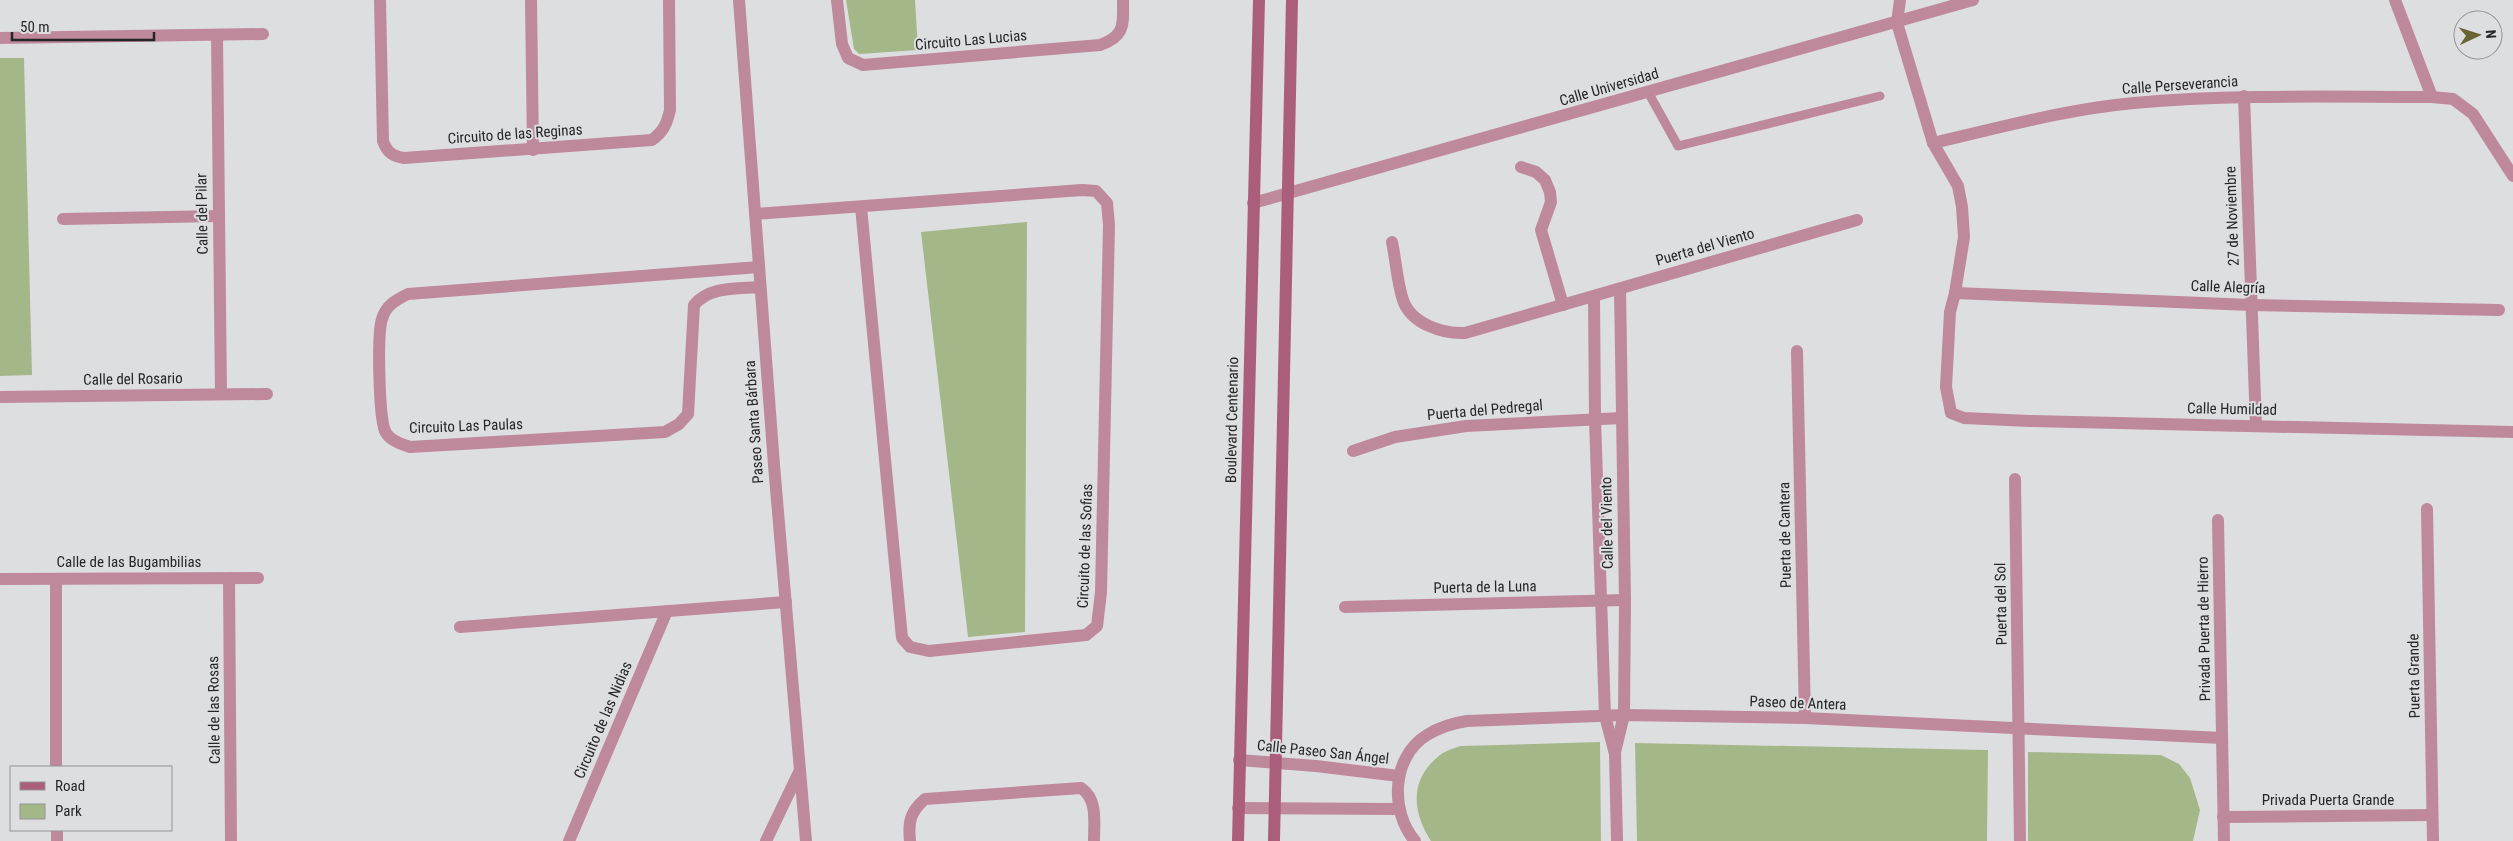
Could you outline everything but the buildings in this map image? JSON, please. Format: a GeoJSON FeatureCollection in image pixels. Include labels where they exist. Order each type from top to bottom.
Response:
{"type":"FeatureCollection","features":[{"type":"Feature","properties":{"kind":"main road","name":"Boulevard Centenario"},"geometry":{"type":"LineString","coordinates":[[1238,841],[1259,0]]}},
{"type":"Feature","properties":{"kind":"main road"},"geometry":{"type":"LineString","coordinates":[[1274,841],[1292,0]]}},
{"type":"Feature","properties":{"kind":"street","name":"Circuito de las Reginas"},"geometry":{"type":"LineString","coordinates":[[380,0],[383,141],[387,150],[404,158],[652,140],[661,133],[667,124],[670,110],[668,0]]}},
{"type":"Feature","properties":{"kind":"street"},"geometry":{"type":"LineString","coordinates":[[531,0],[533,150]]}},
{"type":"Feature","properties":{"kind":"street","name":"Paseo Santa Bárbara"},"geometry":{"type":"LineString","coordinates":[[739,0],[760,286],[806,841]]}},
{"type":"Feature","properties":{"kind":"street","name":"Circuito Las Lucias"},"geometry":{"type":"LineString","coordinates":[[837,0],[842,44],[848,58],[863,65],[1100,45],[1112,41],[1120,33],[1123,24],[1123,0]]}},
{"type":"Feature","properties":{"kind":"street"},"geometry":{"type":"LineString","coordinates":[[1900,0],[1897,23],[1933,143],[1958,186],[1962,206],[1964,237],[1955,293]]}},
{"type":"Feature","properties":{"kind":"street","name":"Calle Universidad"},"geometry":{"type":"LineString","coordinates":[[1253,202],[1897,23],[1942,5],[1973,0]]}},
{"type":"Feature","properties":{"kind":"street"},"geometry":{"type":"LineString","coordinates":[[2395,0],[2432,97]]}},
{"type":"Feature","properties":{"kind":"street","name":"Calle del Pilar"},"geometry":{"type":"LineString","coordinates":[[217,34],[221,394]]}},
{"type":"Feature","properties":{"kind":"street"},"geometry":{"type":"LineString","coordinates":[[0,38],[263,34]]}},
{"type":"Feature","properties":{"kind":"street","name":"Calle Perseverancia"},"geometry":{"type":"LineString","coordinates":[[1933,143],[2031,120],[2132,103],[2244,96],[2432,97],[2454,99],[2473,114],[2513,176]]}},
{"type":"Feature","properties":{"kind":"street","name":"27 de Noviembre"},"geometry":{"type":"LineString","coordinates":[[2244,96],[2256,426]]}},
{"type":"Feature","properties":{"kind":"street"},"geometry":{"type":"LineString","coordinates":[[1522,167],[1536,172],[1546,180],[1550,192],[1551,202],[1541,230],[1563,305]]}},
{"type":"Feature","properties":{"kind":"street","name":"Circuito de las Sofias"},"geometry":{"type":"LineString","coordinates":[[755,214],[1082,190],[1096,191],[1107,203],[1110,225],[1101,592],[1097,626],[1086,635],[929,651],[910,647],[902,638],[861,207]]}},
{"type":"Feature","properties":{"kind":"street"},"geometry":{"type":"LineString","coordinates":[[63,219],[219,216]]}},
{"type":"Feature","properties":{"kind":"street","name":"Puerta del Viento"},"geometry":{"type":"LineString","coordinates":[[1392,242],[1403,302],[1414,316],[1431,327],[1448,334],[1465,333],[1857,220]]}},
{"type":"Feature","properties":{"kind":"street","name":"Circuito Las Paulas"},"geometry":{"type":"LineString","coordinates":[[759,267],[408,294],[392,302],[382,319],[381,409],[385,432],[395,442],[410,447],[665,432],[680,424],[688,414],[694,305],[702,296],[714,291],[760,286]]}},
{"type":"Feature","properties":{"kind":"street","name":"Calle del Viento"},"geometry":{"type":"LineString","coordinates":[[1615,754],[1624,715],[1625,600],[1620,289]]}},
{"type":"Feature","properties":{"kind":"street","name":"Calle Alegría"},"geometry":{"type":"LineString","coordinates":[[1955,293],[2251,304],[2499,310]]}},
{"type":"Feature","properties":{"kind":"street","name":"Calle Humildad"},"geometry":{"type":"LineString","coordinates":[[1955,293],[1950,312],[1946,387],[1951,413],[1964,418],[2513,432]]}},
{"type":"Feature","properties":{"kind":"street","name":"Calle del Viento"},"geometry":{"type":"LineString","coordinates":[[1594,297],[1600,600],[1605,716],[1615,754],[1617,841]]}},
{"type":"Feature","properties":{"kind":"street","name":"Puerta de Cantera"},"geometry":{"type":"LineString","coordinates":[[1797,350],[1805,718]]}},
{"type":"Feature","properties":{"kind":"street","name":"Calle del Rosario"},"geometry":{"type":"LineString","coordinates":[[0,397],[267,394]]}},
{"type":"Feature","properties":{"kind":"street","name":"Puerta del Pedregal"},"geometry":{"type":"LineString","coordinates":[[1354,451],[1395,437],[1432,430],[1466,426],[1621,418]]}},
{"type":"Feature","properties":{"kind":"street","name":"Puerta del Sol"},"geometry":{"type":"LineString","coordinates":[[2015,479],[2020,728],[2020,841]]}},
{"type":"Feature","properties":{"kind":"street","name":"Puerta Grande"},"geometry":{"type":"LineString","coordinates":[[2427,510],[2433,841]]}},
{"type":"Feature","properties":{"kind":"street","name":"Privada Puerta de Hierro"},"geometry":{"type":"LineString","coordinates":[[2218,520],[2222,738]]}},
{"type":"Feature","properties":{"kind":"street","name":"Calle de las Rosas"},"geometry":{"type":"LineString","coordinates":[[229,578],[232,841]]}},
{"type":"Feature","properties":{"kind":"street","name":"Calle de las Bugambilias"},"geometry":{"type":"LineString","coordinates":[[0,579],[258,578]]}},
{"type":"Feature","properties":{"kind":"street"},"geometry":{"type":"LineString","coordinates":[[56,579],[56,766]]}},
{"type":"Feature","properties":{"kind":"street","name":"Puerta de la Luna"},"geometry":{"type":"LineString","coordinates":[[1345,607],[1625,600]]}},
{"type":"Feature","properties":{"kind":"street"},"geometry":{"type":"LineString","coordinates":[[460,627],[786,602]]}},
{"type":"Feature","properties":{"kind":"street","name":"Circuito de las Nidias"},"geometry":{"type":"LineString","coordinates":[[569,841],[667,611]]}},
{"type":"Feature","properties":{"kind":"street","name":"Paseo de Antera"},"geometry":{"type":"LineString","coordinates":[[1399,776],[1403,763],[1412,748],[1426,735],[1449,724],[1467,721],[1624,715],[1805,718],[2222,738]]}},
{"type":"Feature","properties":{"kind":"street"},"geometry":{"type":"LineString","coordinates":[[2222,738],[2224,841]]}},
{"type":"Feature","properties":{"kind":"street","name":"Calle Paseo San Ángel"},"geometry":{"type":"LineString","coordinates":[[1239,760],[1275,762],[1399,776],[1398,809],[1403,824],[1415,841]]}},
{"type":"Feature","properties":{"kind":"street"},"geometry":{"type":"LineString","coordinates":[[766,841],[800,770]]}},
{"type":"Feature","properties":{"kind":"street"},"geometry":{"type":"LineString","coordinates":[[910,841],[908,822],[914,808],[925,800],[1081,788],[1088,793],[1092,801],[1094,841]]}},
{"type":"Feature","properties":{"kind":"street"},"geometry":{"type":"LineString","coordinates":[[1238,808],[1398,809]]}},
{"type":"Feature","properties":{"kind":"street","name":"Privada Puerta Grande"},"geometry":{"type":"LineString","coordinates":[[2223,817],[2432,815]]}},
{"type":"Feature","properties":{"kind":"lane"},"geometry":{"type":"LineString","coordinates":[[1648,92],[1678,146],[1880,96]]}},
{"type":"Feature","properties":{"kind":"green space"},"geometry":{"type":"Polygon","coordinates":[[[846,0],[915,0],[918,50],[859,54],[854,49],[846,0]]]}},
{"type":"Feature","properties":{"kind":"green space"},"geometry":{"type":"Polygon","coordinates":[[[0,58],[24,58],[32,375],[0,376],[0,58]]]}},
{"type":"Feature","properties":{"kind":"green space"},"geometry":{"type":"Polygon","coordinates":[[[1027,222],[1025,632],[968,637],[921,232],[1027,222]]]}},
{"type":"Feature","properties":{"kind":"green space"},"geometry":{"type":"Polygon","coordinates":[[[1600,742],[1601,841],[1431,841],[1425,830],[1417,807],[1419,785],[1423,774],[1430,764],[1444,752],[1461,746],[1600,742]]]}},
{"type":"Feature","properties":{"kind":"green space"},"geometry":{"type":"Polygon","coordinates":[[[1635,743],[1988,750],[1987,841],[1637,841],[1635,743]]]}},
{"type":"Feature","properties":{"kind":"green space"},"geometry":{"type":"Polygon","coordinates":[[[2028,752],[2161,755],[2179,764],[2190,778],[2200,810],[2193,841],[2028,841],[2028,752]]]}}]}
